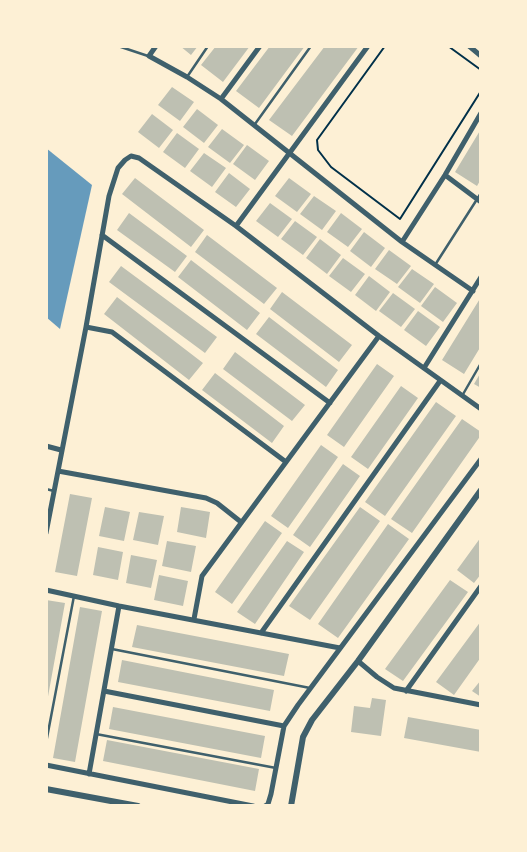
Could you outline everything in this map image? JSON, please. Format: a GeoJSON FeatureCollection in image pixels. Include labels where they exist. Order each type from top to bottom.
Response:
{"type":"FeatureCollection","features":[{"type":"Feature","properties":{"kind":"street"},"geometry":{"type":"LineString","coordinates":[[156,46],[149,56],[187,77],[222,100],[402,242],[473,291]]}},
{"type":"Feature","properties":{"kind":"street"},"geometry":{"type":"LineString","coordinates":[[222,100],[260,46]]}},
{"type":"Feature","properties":{"kind":"street"},"geometry":{"type":"LineString","coordinates":[[236,226],[368,46]]}},
{"type":"Feature","properties":{"kind":"street"},"geometry":{"type":"LineString","coordinates":[[468,46],[481,56]]}},
{"type":"Feature","properties":{"kind":"street"},"geometry":{"type":"LineString","coordinates":[[402,242],[445,175],[481,113]]}},
{"type":"Feature","properties":{"kind":"street"},"geometry":{"type":"LineString","coordinates":[[46,532],[86,327],[109,196],[118,168],[128,158],[135,156],[236,226],[481,410]]}},
{"type":"Feature","properties":{"kind":"street"},"geometry":{"type":"LineString","coordinates":[[445,175],[479,200]]}},
{"type":"Feature","properties":{"kind":"street"},"geometry":{"type":"LineString","coordinates":[[102,235],[330,403]]}},
{"type":"Feature","properties":{"kind":"street"},"geometry":{"type":"LineString","coordinates":[[424,368],[481,277]]}},
{"type":"Feature","properties":{"kind":"street"},"geometry":{"type":"LineString","coordinates":[[86,327],[112,332],[286,462]]}},
{"type":"Feature","properties":{"kind":"street"},"geometry":{"type":"LineString","coordinates":[[194,619],[202,576],[380,336]]}},
{"type":"Feature","properties":{"kind":"street"},"geometry":{"type":"LineString","coordinates":[[261,633],[440,381]]}},
{"type":"Feature","properties":{"kind":"street"},"geometry":{"type":"LineString","coordinates":[[46,446],[61,450]]}},
{"type":"Feature","properties":{"kind":"street"},"geometry":{"type":"LineString","coordinates":[[264,806],[268,804],[271,794],[284,726],[310,688],[481,459]]}},
{"type":"Feature","properties":{"kind":"street"},"geometry":{"type":"LineString","coordinates":[[58,471],[206,498],[217,503],[241,522]]}},
{"type":"Feature","properties":{"kind":"street"},"geometry":{"type":"LineString","coordinates":[[291,806],[303,737],[312,720],[358,660],[481,490]]}},
{"type":"Feature","properties":{"kind":"street"},"geometry":{"type":"LineString","coordinates":[[406,691],[481,586]]}},
{"type":"Feature","properties":{"kind":"street"},"geometry":{"type":"LineString","coordinates":[[46,590],[119,606],[340,648]]}},
{"type":"Feature","properties":{"kind":"street"},"geometry":{"type":"LineString","coordinates":[[89,774],[119,606]]}},
{"type":"Feature","properties":{"kind":"street"},"geometry":{"type":"LineString","coordinates":[[358,660],[376,677],[394,688],[481,705]]}},
{"type":"Feature","properties":{"kind":"street"},"geometry":{"type":"LineString","coordinates":[[104,691],[284,726]]}},
{"type":"Feature","properties":{"kind":"street"},"geometry":{"type":"LineString","coordinates":[[46,765],[253,806]]}},
{"type":"Feature","properties":{"kind":"street"},"geometry":{"type":"LineString","coordinates":[[46,789],[134,805]]}},
{"type":"Feature","properties":{"kind":"lane"},"geometry":{"type":"LineString","coordinates":[[118,46],[149,56]]}},
{"type":"Feature","properties":{"kind":"lane"},"geometry":{"type":"LineString","coordinates":[[187,77],[208,46]]}},
{"type":"Feature","properties":{"kind":"lane"},"geometry":{"type":"LineString","coordinates":[[254,126],[311,46]]}},
{"type":"Feature","properties":{"kind":"lane"},"geometry":{"type":"LineString","coordinates":[[435,265],[479,200],[481,192]]}},
{"type":"Feature","properties":{"kind":"lane"},"geometry":{"type":"LineString","coordinates":[[462,396],[481,363]]}},
{"type":"Feature","properties":{"kind":"lane"},"geometry":{"type":"LineString","coordinates":[[46,489],[54,490]]}},
{"type":"Feature","properties":{"kind":"lane"},"geometry":{"type":"LineString","coordinates":[[46,742],[74,596]]}},
{"type":"Feature","properties":{"kind":"lane"},"geometry":{"type":"LineString","coordinates":[[110,649],[310,688]]}},
{"type":"Feature","properties":{"kind":"lane"},"geometry":{"type":"LineString","coordinates":[[96,734],[276,768]]}},
{"type":"Feature","properties":{"kind":"path"},"geometry":{"type":"LineString","coordinates":[[385,46],[317,140],[318,150],[331,167],[400,219],[481,91]]}},
{"type":"Feature","properties":{"kind":"path"},"geometry":{"type":"LineString","coordinates":[[448,46],[481,70]]}},
{"type":"Feature","properties":{"kind":"path"},"geometry":{"type":"LineString","coordinates":[[356,205],[364,192]]}},
{"type":"Feature","properties":{"kind":"water"},"geometry":{"type":"Polygon","coordinates":[[[46,148],[92,185],[60,329],[46,317],[46,148]]]}},
{"type":"Feature","properties":{"kind":"building"},"geometry":{"type":"Polygon","coordinates":[[[180,46],[198,46],[191,55],[180,46]]]}},
{"type":"Feature","properties":{"kind":"building"},"geometry":{"type":"Polygon","coordinates":[[[216,46],[250,46],[223,82],[201,65],[216,46]]]}},
{"type":"Feature","properties":{"kind":"building"},"geometry":{"type":"Polygon","coordinates":[[[270,46],[305,46],[259,108],[236,91],[270,46]]]}},
{"type":"Feature","properties":{"kind":"building"},"geometry":{"type":"Polygon","coordinates":[[[325,46],[359,46],[292,136],[269,120],[325,46]]]}},
{"type":"Feature","properties":{"kind":"building"},"geometry":{"type":"Polygon","coordinates":[[[172,87],[194,102],[180,121],[158,105],[172,87]]]}},
{"type":"Feature","properties":{"kind":"building"},"geometry":{"type":"Polygon","coordinates":[[[197,109],[218,125],[204,143],[183,127],[197,109]]]}},
{"type":"Feature","properties":{"kind":"building"},"geometry":{"type":"Polygon","coordinates":[[[152,114],[173,130],[159,148],[138,132],[152,114]]]}},
{"type":"Feature","properties":{"kind":"building"},"geometry":{"type":"Polygon","coordinates":[[[222,129],[244,145],[230,163],[208,147],[222,129]]]}},
{"type":"Feature","properties":{"kind":"building"},"geometry":{"type":"Polygon","coordinates":[[[481,129],[481,179],[477,186],[455,172],[481,129]]]}},
{"type":"Feature","properties":{"kind":"building"},"geometry":{"type":"Polygon","coordinates":[[[177,133],[199,149],[185,168],[163,152],[177,133]]]}},
{"type":"Feature","properties":{"kind":"building"},"geometry":{"type":"Polygon","coordinates":[[[247,145],[269,161],[255,180],[233,164],[247,145]]]}},
{"type":"Feature","properties":{"kind":"building"},"geometry":{"type":"Polygon","coordinates":[[[204,153],[226,168],[212,187],[190,171],[204,153]]]}},
{"type":"Feature","properties":{"kind":"building"},"geometry":{"type":"Polygon","coordinates":[[[229,173],[250,189],[236,207],[215,192],[229,173]]]}},
{"type":"Feature","properties":{"kind":"building"},"geometry":{"type":"Polygon","coordinates":[[[135,178],[204,230],[191,247],[122,194],[135,178]]]}},
{"type":"Feature","properties":{"kind":"building"},"geometry":{"type":"Polygon","coordinates":[[[289,178],[311,194],[297,212],[275,196],[289,178]]]}},
{"type":"Feature","properties":{"kind":"building"},"geometry":{"type":"Polygon","coordinates":[[[314,196],[336,211],[322,230],[300,214],[314,196]]]}},
{"type":"Feature","properties":{"kind":"building"},"geometry":{"type":"Polygon","coordinates":[[[270,203],[292,219],[278,237],[256,221],[270,203]]]}},
{"type":"Feature","properties":{"kind":"building"},"geometry":{"type":"Polygon","coordinates":[[[129,213],[187,256],[175,272],[117,230],[129,213]]]}},
{"type":"Feature","properties":{"kind":"building"},"geometry":{"type":"Polygon","coordinates":[[[341,213],[362,229],[348,247],[327,232],[341,213]]]}},
{"type":"Feature","properties":{"kind":"building"},"geometry":{"type":"Polygon","coordinates":[[[295,221],[317,237],[303,255],[281,239],[295,221]]]}},
{"type":"Feature","properties":{"kind":"building"},"geometry":{"type":"Polygon","coordinates":[[[364,232],[385,248],[371,267],[350,251],[364,232]]]}},
{"type":"Feature","properties":{"kind":"building"},"geometry":{"type":"Polygon","coordinates":[[[207,235],[277,288],[264,304],[195,252],[207,235]]]}},
{"type":"Feature","properties":{"kind":"building"},"geometry":{"type":"Polygon","coordinates":[[[320,239],[341,255],[327,274],[306,258],[320,239]]]}},
{"type":"Feature","properties":{"kind":"building"},"geometry":{"type":"Polygon","coordinates":[[[389,250],[411,266],[397,284],[375,269],[389,250]]]}},
{"type":"Feature","properties":{"kind":"building"},"geometry":{"type":"Polygon","coordinates":[[[343,258],[365,274],[351,292],[329,276],[343,258]]]}},
{"type":"Feature","properties":{"kind":"building"},"geometry":{"type":"Polygon","coordinates":[[[191,260],[260,313],[247,330],[178,277],[191,260]]]}},
{"type":"Feature","properties":{"kind":"building"},"geometry":{"type":"Polygon","coordinates":[[[121,266],[217,337],[205,353],[109,282],[121,266]]]}},
{"type":"Feature","properties":{"kind":"building"},"geometry":{"type":"Polygon","coordinates":[[[412,269],[434,284],[420,303],[398,287],[412,269]]]}},
{"type":"Feature","properties":{"kind":"building"},"geometry":{"type":"Polygon","coordinates":[[[369,276],[390,292],[376,311],[355,295],[369,276]]]}},
{"type":"Feature","properties":{"kind":"building"},"geometry":{"type":"Polygon","coordinates":[[[435,287],[457,303],[443,322],[421,306],[435,287]]]}},
{"type":"Feature","properties":{"kind":"building"},"geometry":{"type":"Polygon","coordinates":[[[282,292],[352,345],[339,362],[270,309],[282,292]]]}},
{"type":"Feature","properties":{"kind":"building"},"geometry":{"type":"Polygon","coordinates":[[[393,293],[415,309],[401,327],[379,311],[393,293]]]}},
{"type":"Feature","properties":{"kind":"building"},"geometry":{"type":"Polygon","coordinates":[[[117,297],[203,363],[189,380],[104,314],[117,297]]]}},
{"type":"Feature","properties":{"kind":"building"},"geometry":{"type":"Polygon","coordinates":[[[481,297],[481,346],[464,374],[442,360],[481,297]]]}},
{"type":"Feature","properties":{"kind":"building"},"geometry":{"type":"Polygon","coordinates":[[[418,311],[440,327],[426,346],[404,330],[418,311]]]}},
{"type":"Feature","properties":{"kind":"building"},"geometry":{"type":"Polygon","coordinates":[[[269,317],[338,370],[326,387],[256,334],[269,317]]]}},
{"type":"Feature","properties":{"kind":"building"},"geometry":{"type":"Polygon","coordinates":[[[235,352],[305,405],[292,421],[223,369],[235,352]]]}},
{"type":"Feature","properties":{"kind":"building"},"geometry":{"type":"Polygon","coordinates":[[[377,364],[394,376],[344,447],[327,435],[377,364]]]}},
{"type":"Feature","properties":{"kind":"building"},"geometry":{"type":"Polygon","coordinates":[[[481,372],[481,388],[474,384],[481,372]]]}},
{"type":"Feature","properties":{"kind":"building"},"geometry":{"type":"Polygon","coordinates":[[[215,373],[284,426],[272,443],[202,390],[215,373]]]}},
{"type":"Feature","properties":{"kind":"building"},"geometry":{"type":"Polygon","coordinates":[[[401,386],[418,398],[368,469],[351,457],[401,386]]]}},
{"type":"Feature","properties":{"kind":"building"},"geometry":{"type":"Polygon","coordinates":[[[436,402],[456,416],[385,516],[365,502],[436,402]]]}},
{"type":"Feature","properties":{"kind":"building"},"geometry":{"type":"Polygon","coordinates":[[[462,419],[481,432],[481,435],[412,533],[391,519],[462,419]]]}},
{"type":"Feature","properties":{"kind":"building"},"geometry":{"type":"Polygon","coordinates":[[[321,445],[338,457],[288,528],[271,516],[321,445]]]}},
{"type":"Feature","properties":{"kind":"building"},"geometry":{"type":"Polygon","coordinates":[[[343,464],[360,476],[310,547],[293,535],[343,464]]]}},
{"type":"Feature","properties":{"kind":"building"},"geometry":{"type":"Polygon","coordinates":[[[70,494],[92,498],[77,576],[55,572],[70,494]]]}},
{"type":"Feature","properties":{"kind":"building"},"geometry":{"type":"Polygon","coordinates":[[[105,507],[130,512],[124,541],[99,536],[105,507]]]}},
{"type":"Feature","properties":{"kind":"building"},"geometry":{"type":"Polygon","coordinates":[[[181,507],[210,512],[206,538],[177,532],[181,507]]]}},
{"type":"Feature","properties":{"kind":"building"},"geometry":{"type":"Polygon","coordinates":[[[360,507],[380,521],[310,620],[289,606],[360,507]]]}},
{"type":"Feature","properties":{"kind":"building"},"geometry":{"type":"Polygon","coordinates":[[[139,512],[164,516],[158,545],[133,540],[139,512]]]}},
{"type":"Feature","properties":{"kind":"building"},"geometry":{"type":"Polygon","coordinates":[[[265,521],[282,533],[232,604],[215,592],[265,521]]]}},
{"type":"Feature","properties":{"kind":"building"},"geometry":{"type":"Polygon","coordinates":[[[388,524],[409,539],[338,638],[318,624],[388,524]]]}},
{"type":"Feature","properties":{"kind":"building"},"geometry":{"type":"Polygon","coordinates":[[[481,537],[481,574],[474,583],[457,570],[481,537]]]}},
{"type":"Feature","properties":{"kind":"building"},"geometry":{"type":"Polygon","coordinates":[[[167,541],[196,546],[191,572],[162,566],[167,541]]]}},
{"type":"Feature","properties":{"kind":"building"},"geometry":{"type":"Polygon","coordinates":[[[287,541],[304,552],[255,624],[237,612],[287,541]]]}},
{"type":"Feature","properties":{"kind":"building"},"geometry":{"type":"Polygon","coordinates":[[[98,547],[123,552],[118,580],[93,575],[98,547]]]}},
{"type":"Feature","properties":{"kind":"building"},"geometry":{"type":"Polygon","coordinates":[[[131,555],[157,560],[151,588],[126,583],[131,555]]]}},
{"type":"Feature","properties":{"kind":"building"},"geometry":{"type":"Polygon","coordinates":[[[159,575],[188,581],[183,606],[154,600],[159,575]]]}},
{"type":"Feature","properties":{"kind":"building"},"geometry":{"type":"Polygon","coordinates":[[[450,580],[468,592],[403,681],[385,669],[450,580]]]}},
{"type":"Feature","properties":{"kind":"building"},"geometry":{"type":"Polygon","coordinates":[[[46,600],[65,603],[47,702],[46,701],[46,600]]]}},
{"type":"Feature","properties":{"kind":"building"},"geometry":{"type":"Polygon","coordinates":[[[80,607],[102,611],[75,762],[53,758],[80,607]]]}},
{"type":"Feature","properties":{"kind":"building"},"geometry":{"type":"Polygon","coordinates":[[[481,621],[481,657],[454,695],[436,682],[481,621]]]}},
{"type":"Feature","properties":{"kind":"building"},"geometry":{"type":"Polygon","coordinates":[[[137,625],[289,654],[284,676],[132,647],[137,625]]]}},
{"type":"Feature","properties":{"kind":"building"},"geometry":{"type":"Polygon","coordinates":[[[122,660],[274,690],[270,711],[118,682],[122,660]]]}},
{"type":"Feature","properties":{"kind":"building"},"geometry":{"type":"Polygon","coordinates":[[[481,680],[481,697],[472,691],[481,680]]]}},
{"type":"Feature","properties":{"kind":"building"},"geometry":{"type":"Polygon","coordinates":[[[372,698],[386,700],[381,736],[351,732],[354,706],[370,708],[372,698]]]}},
{"type":"Feature","properties":{"kind":"building"},"geometry":{"type":"Polygon","coordinates":[[[113,707],[265,736],[261,758],[109,729],[113,707]]]}},
{"type":"Feature","properties":{"kind":"building"},"geometry":{"type":"Polygon","coordinates":[[[408,717],[481,730],[481,752],[404,738],[408,717]]]}},
{"type":"Feature","properties":{"kind":"building"},"geometry":{"type":"Polygon","coordinates":[[[107,740],[259,769],[255,791],[103,761],[107,740]]]}}]}
